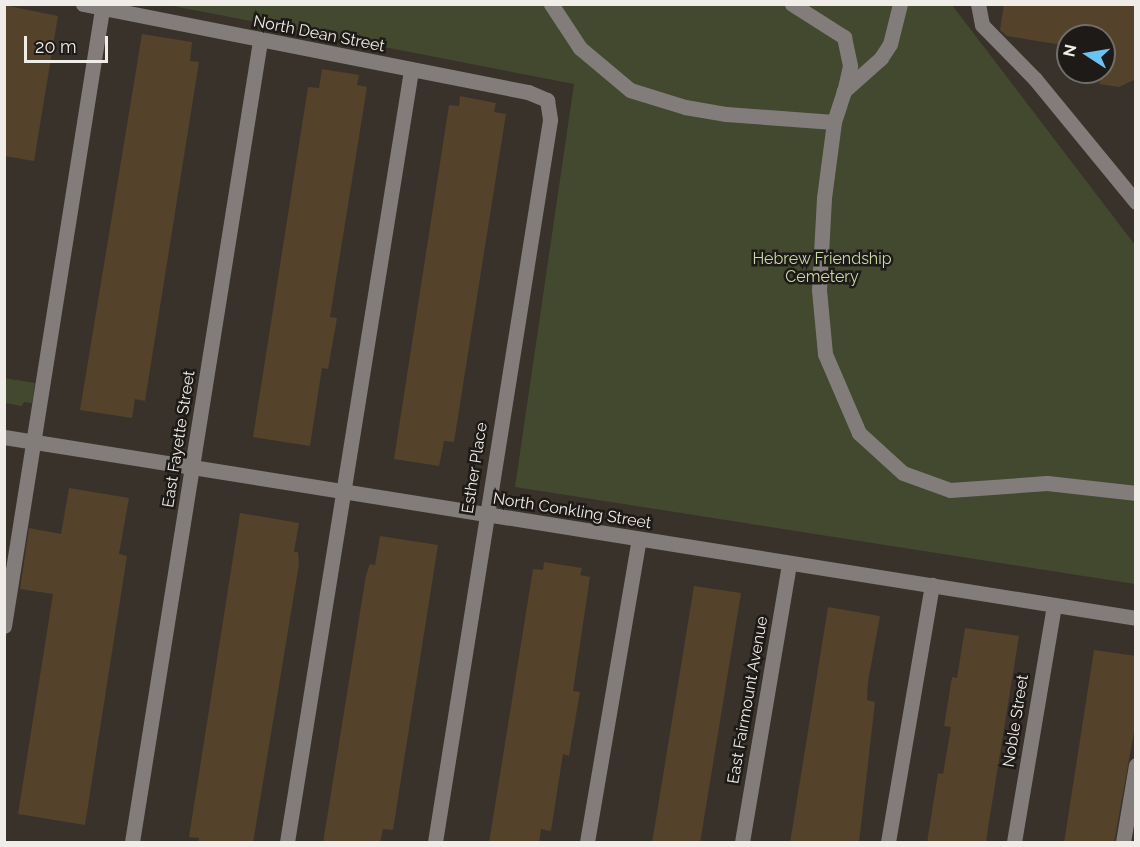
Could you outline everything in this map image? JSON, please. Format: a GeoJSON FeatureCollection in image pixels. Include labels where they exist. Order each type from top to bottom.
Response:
{"type":"FeatureCollection","features":[{"type":"Feature","properties":{"kind":"street","name":"North Dean Street"},"geometry":{"type":"LineString","coordinates":[[83,4],[260,41],[528,92],[547,100]]}},
{"type":"Feature","properties":{"kind":"street"},"geometry":{"type":"LineString","coordinates":[[551,4],[580,48],[630,90],[685,107],[726,114],[834,122]]}},
{"type":"Feature","properties":{"kind":"street"},"geometry":{"type":"LineString","coordinates":[[792,4],[844,37],[850,66],[834,122],[819,290],[825,354],[859,433],[903,473],[950,490],[1047,483],[1136,493]]}},
{"type":"Feature","properties":{"kind":"street"},"geometry":{"type":"LineString","coordinates":[[844,91],[885,51],[897,24],[900,4]]}},
{"type":"Feature","properties":{"kind":"street"},"geometry":{"type":"LineString","coordinates":[[978,4],[982,25],[1035,79],[1136,202]]}},
{"type":"Feature","properties":{"kind":"street"},"geometry":{"type":"LineString","coordinates":[[5,621],[102,9]]}},
{"type":"Feature","properties":{"kind":"street","name":"East Fayette Street"},"geometry":{"type":"LineString","coordinates":[[132,843],[260,41]]}},
{"type":"Feature","properties":{"kind":"street"},"geometry":{"type":"LineString","coordinates":[[287,843],[411,70]]}},
{"type":"Feature","properties":{"kind":"street","name":"Esther Place"},"geometry":{"type":"LineString","coordinates":[[435,843],[550,120],[547,100]]}},
{"type":"Feature","properties":{"kind":"street","name":"North Conkling Street"},"geometry":{"type":"LineString","coordinates":[[4,437],[192,470],[345,492],[1136,618]]}},
{"type":"Feature","properties":{"kind":"street"},"geometry":{"type":"LineString","coordinates":[[587,843],[639,539]]}},
{"type":"Feature","properties":{"kind":"street","name":"East Fairmount Avenue"},"geometry":{"type":"LineString","coordinates":[[742,843],[789,563]]}},
{"type":"Feature","properties":{"kind":"street"},"geometry":{"type":"LineString","coordinates":[[888,843],[932,585]]}},
{"type":"Feature","properties":{"kind":"street","name":"Noble Street"},"geometry":{"type":"LineString","coordinates":[[1014,843],[1054,605]]}},
{"type":"Feature","properties":{"kind":"street"},"geometry":{"type":"LineString","coordinates":[[1123,843],[1136,765]]}},
{"type":"Feature","properties":{"kind":"green space","name":"Hebrew Friendship Cemetery"},"geometry":{"type":"Polygon","coordinates":[[[168,5],[952,5],[1135,245],[1135,584],[515,487],[574,84],[168,5]]]}},
{"type":"Feature","properties":{"kind":"green space"},"geometry":{"type":"Polygon","coordinates":[[[4,378],[35,383],[32,403],[24,402],[22,406],[5,403],[4,378]]]}},
{"type":"Feature","properties":{"kind":"building"},"geometry":{"type":"Polygon","coordinates":[[[1004,4],[1136,4],[1136,79],[1119,87],[1099,84],[1116,84],[1116,24],[1056,24],[1056,44],[1007,36],[1000,30],[1004,4]]]}},
{"type":"Feature","properties":{"kind":"building"},"geometry":{"type":"Polygon","coordinates":[[[4,5],[58,16],[34,161],[4,156],[4,5]]]}},
{"type":"Feature","properties":{"kind":"building"},"geometry":{"type":"Polygon","coordinates":[[[142,34],[192,42],[190,61],[199,62],[145,401],[135,399],[132,418],[80,410],[142,34]]]}},
{"type":"Feature","properties":{"kind":"building"},"geometry":{"type":"Polygon","coordinates":[[[322,69],[359,75],[357,85],[367,87],[330,317],[337,318],[328,369],[322,368],[310,446],[253,437],[308,87],[319,88],[322,69]]]}},
{"type":"Feature","properties":{"kind":"building"},"geometry":{"type":"Polygon","coordinates":[[[460,96],[496,103],[494,112],[506,114],[454,442],[444,441],[439,466],[394,459],[449,105],[459,106],[460,96]]]}},
{"type":"Feature","properties":{"kind":"building"},"geometry":{"type":"Polygon","coordinates":[[[69,488],[129,498],[119,554],[127,556],[85,825],[18,814],[53,594],[20,589],[29,528],[61,534],[69,488]]]}},
{"type":"Feature","properties":{"kind":"building"},"geometry":{"type":"Polygon","coordinates":[[[240,513],[299,523],[294,552],[298,552],[299,564],[253,843],[198,843],[199,838],[189,837],[240,513]]]}},
{"type":"Feature","properties":{"kind":"building"},"geometry":{"type":"Polygon","coordinates":[[[380,536],[438,545],[393,830],[383,829],[380,843],[323,843],[366,575],[370,564],[375,565],[380,536]]]}},
{"type":"Feature","properties":{"kind":"building"},"geometry":{"type":"Polygon","coordinates":[[[544,562],[582,568],[580,575],[590,577],[573,691],[580,692],[569,756],[563,754],[551,831],[541,829],[539,843],[489,843],[533,569],[543,570],[544,562]]]}},
{"type":"Feature","properties":{"kind":"building"},"geometry":{"type":"Polygon","coordinates":[[[694,586],[741,593],[733,642],[700,843],[652,843],[694,586]]]}},
{"type":"Feature","properties":{"kind":"building"},"geometry":{"type":"Polygon","coordinates":[[[828,607],[880,616],[868,682],[867,700],[875,702],[859,843],[790,843],[828,607]]]}},
{"type":"Feature","properties":{"kind":"building"},"geometry":{"type":"Polygon","coordinates":[[[965,628],[1019,636],[986,843],[927,843],[938,773],[943,774],[951,727],[944,726],[952,677],[957,678],[965,628]]]}},
{"type":"Feature","properties":{"kind":"building"},"geometry":{"type":"Polygon","coordinates":[[[1094,650],[1136,656],[1136,721],[1114,843],[1064,843],[1094,650]]]}}]}
